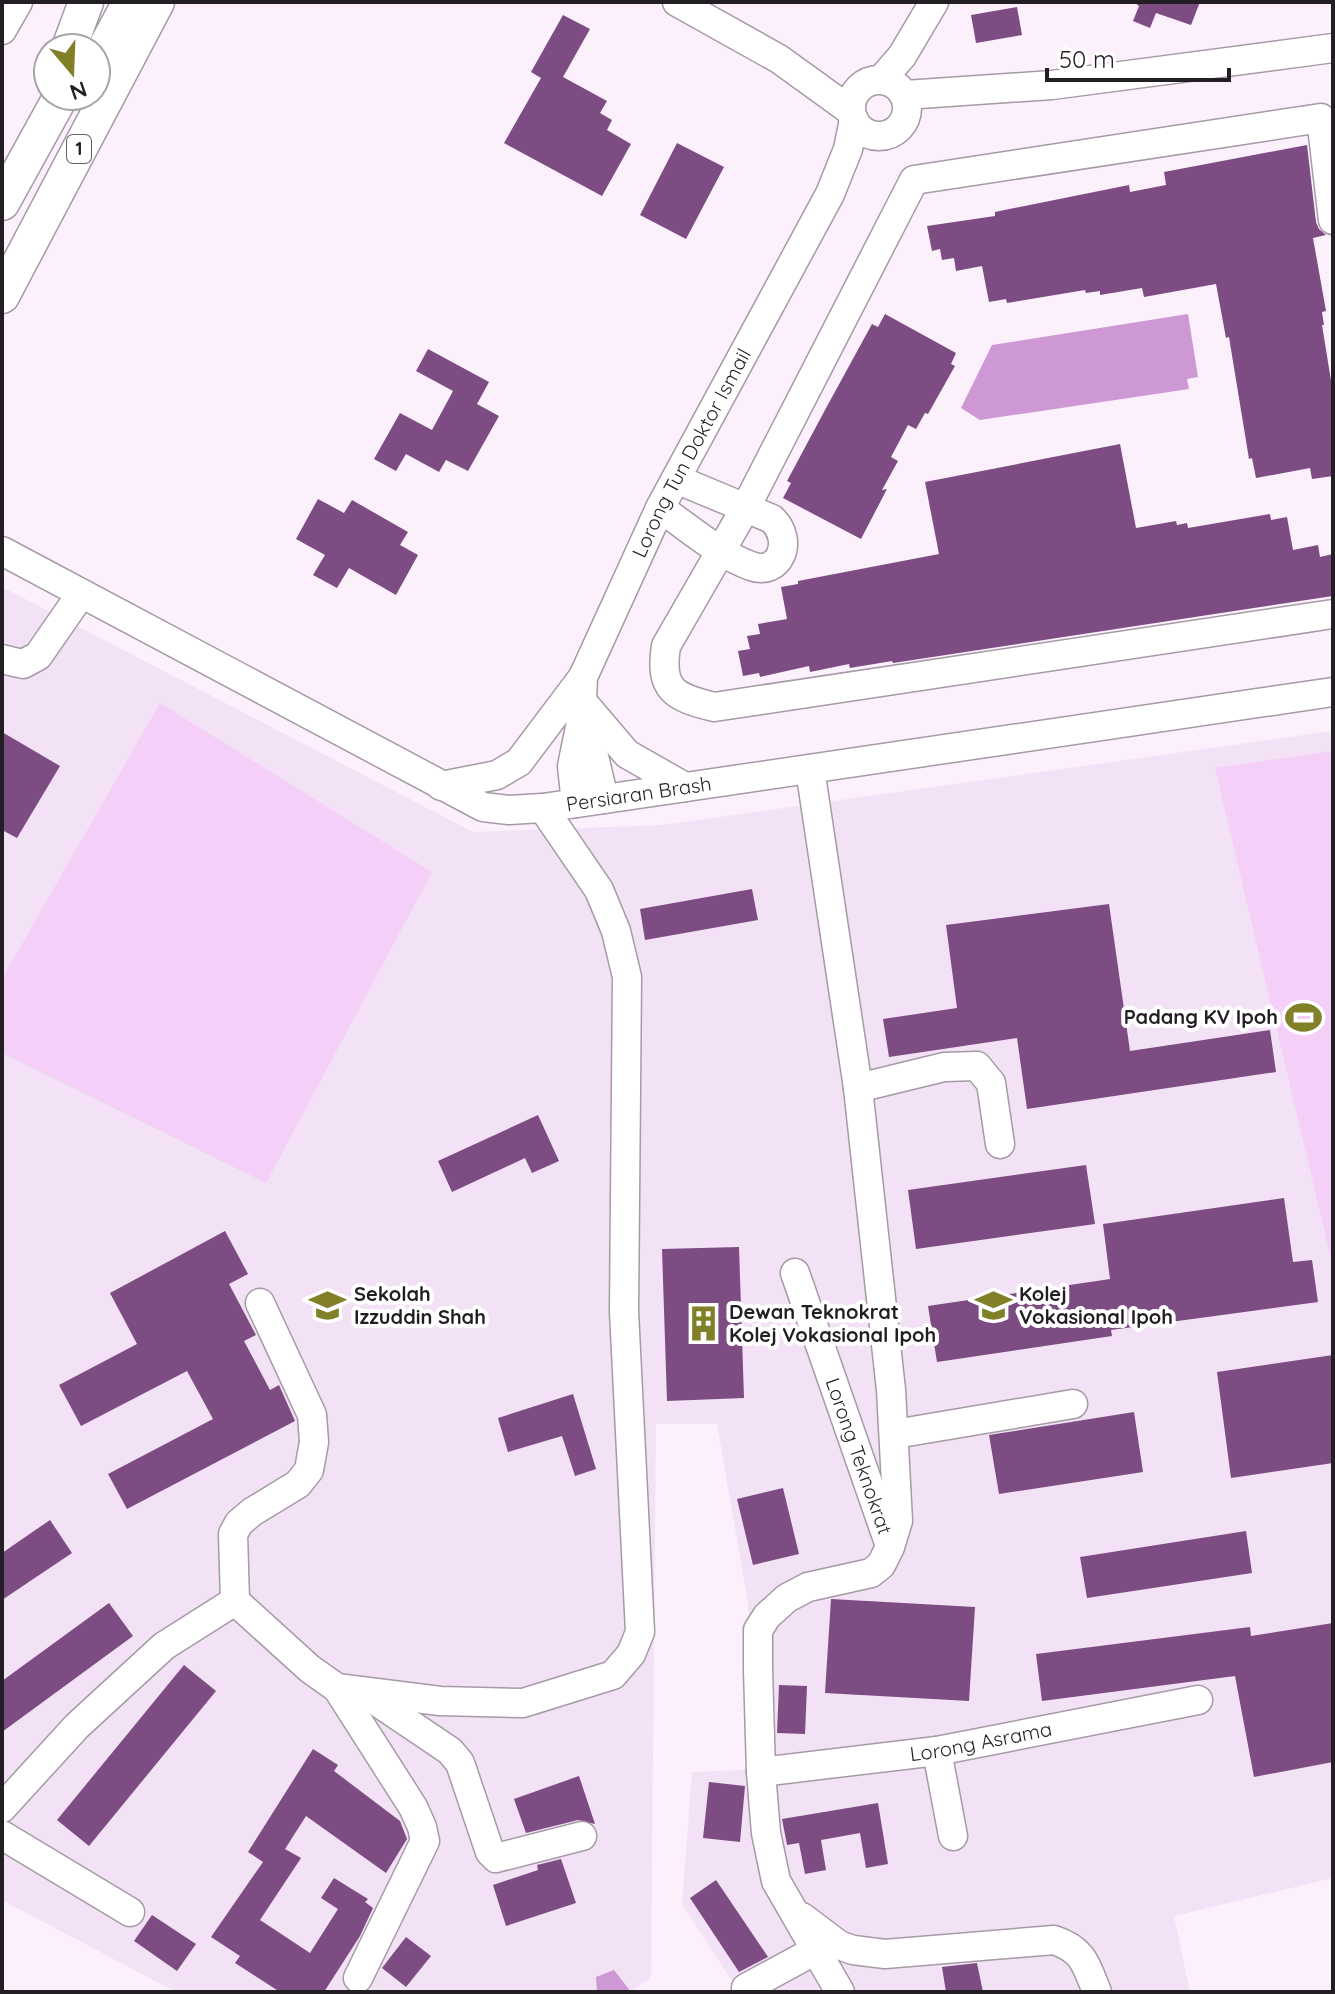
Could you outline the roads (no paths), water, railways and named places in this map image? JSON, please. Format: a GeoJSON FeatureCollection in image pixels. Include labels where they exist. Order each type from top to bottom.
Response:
{"type":"FeatureCollection","features":[{"type":"Feature","properties":{"kind":"main road"},"geometry":{"type":"LineString","coordinates":[[75,32],[86,2]]}},
{"type":"Feature","properties":{"kind":"main road"},"geometry":{"type":"LineString","coordinates":[[96,32],[112,2]]}},
{"type":"Feature","properties":{"kind":"main road"},"geometry":{"type":"LineString","coordinates":[[112,35],[130,2]]}},
{"type":"Feature","properties":{"kind":"main road","name":"1"},"geometry":{"type":"LineString","coordinates":[[2,296],[157,2]]}},
{"type":"Feature","properties":{"kind":"main road","name":"1"},"geometry":{"type":"LineString","coordinates":[[2,203],[51,112]]}},
{"type":"Feature","properties":{"kind":"street"},"geometry":{"type":"LineString","coordinates":[[2,30],[18,2]]}},
{"type":"Feature","properties":{"kind":"street"},"geometry":{"type":"LineString","coordinates":[[677,2],[779,59],[852,116],[868,134],[895,130],[933,112],[1018,88]]}},
{"type":"Feature","properties":{"kind":"street"},"geometry":{"type":"LineString","coordinates":[[852,116],[852,101],[888,87],[910,58],[934,2]]}},
{"type":"Feature","properties":{"kind":"street"},"geometry":{"type":"LineString","coordinates":[[779,59],[888,87],[1018,88],[1333,48]]}},
{"type":"Feature","properties":{"kind":"street"},"geometry":{"type":"LineString","coordinates":[[888,87],[907,115],[895,130]]}},
{"type":"Feature","properties":{"kind":"street","name":"Lorong Tun Doktor Ismail"},"geometry":{"type":"LineString","coordinates":[[576,803],[572,766],[582,700],[660,508],[830,194],[848,149],[852,116]]}},
{"type":"Feature","properties":{"kind":"street"},"geometry":{"type":"LineString","coordinates":[[1333,220],[1327,118],[914,180],[746,507],[666,646],[663,666],[666,683],[683,699],[714,707],[1333,614]]}},
{"type":"Feature","properties":{"kind":"street","name":"Lorong Tun Doktor Ismail"},"geometry":{"type":"LineString","coordinates":[[830,194],[895,130]]}},
{"type":"Feature","properties":{"kind":"street"},"geometry":{"type":"LineString","coordinates":[[660,508],[719,550],[754,568],[767,566],[779,559],[784,549],[784,535],[772,519],[676,479]]}},
{"type":"Feature","properties":{"kind":"street","name":"Persiaran Brash"},"geometry":{"type":"LineString","coordinates":[[2,551],[441,786],[483,807],[509,810],[543,808],[1333,692]]}},
{"type":"Feature","properties":{"kind":"street"},"geometry":{"type":"LineString","coordinates":[[2,659],[23,664],[38,656],[81,594]]}},
{"type":"Feature","properties":{"kind":"street"},"geometry":{"type":"LineString","coordinates":[[441,786],[497,775],[519,762],[582,700]]}},
{"type":"Feature","properties":{"kind":"street"},"geometry":{"type":"LineString","coordinates":[[582,700],[627,754],[685,787]]}},
{"type":"Feature","properties":{"kind":"street"},"geometry":{"type":"LineString","coordinates":[[582,700],[604,799]]}},
{"type":"Feature","properties":{"kind":"street"},"geometry":{"type":"LineString","coordinates":[[810,769],[858,1088],[895,1434],[898,1521],[881,1565],[871,1573],[808,1587],[787,1598],[767,1616],[758,1630],[761,1772],[766,1833],[776,1881],[840,1992]]}},
{"type":"Feature","properties":{"kind":"street"},"geometry":{"type":"LineString","coordinates":[[350,1690],[440,1701],[523,1703],[613,1675],[631,1654],[640,1632],[624,1311],[627,977],[616,931],[599,890],[543,808]]}},
{"type":"Feature","properties":{"kind":"street"},"geometry":{"type":"LineString","coordinates":[[858,1088],[944,1067],[977,1066],[991,1083],[1000,1144]]}},
{"type":"Feature","properties":{"kind":"street","name":"Lorong Teknokrat"},"geometry":{"type":"LineString","coordinates":[[795,1273],[890,1547]]}},
{"type":"Feature","properties":{"kind":"street"},"geometry":{"type":"LineString","coordinates":[[260,1303],[312,1415],[314,1442],[309,1470],[298,1484],[252,1512],[239,1523],[233,1534],[235,1601],[310,1669],[450,1751],[460,1763],[490,1852],[496,1858],[582,1836]]}},
{"type":"Feature","properties":{"kind":"street"},"geometry":{"type":"LineString","coordinates":[[895,1434],[1073,1404]]}},
{"type":"Feature","properties":{"kind":"street"},"geometry":{"type":"LineString","coordinates":[[2,1808],[77,1726],[164,1646],[235,1601]]}},
{"type":"Feature","properties":{"kind":"street"},"geometry":{"type":"LineString","coordinates":[[350,1690],[413,1807],[425,1841],[358,1978]]}},
{"type":"Feature","properties":{"kind":"street","name":"Lorong Asrama"},"geometry":{"type":"LineString","coordinates":[[761,1772],[937,1751],[1198,1700]]}},
{"type":"Feature","properties":{"kind":"street"},"geometry":{"type":"LineString","coordinates":[[937,1751],[953,1836]]}},
{"type":"Feature","properties":{"kind":"street"},"geometry":{"type":"LineString","coordinates":[[2,1835],[130,1912]]}},
{"type":"Feature","properties":{"kind":"street"},"geometry":{"type":"LineString","coordinates":[[792,1909],[839,1945],[885,1954],[1054,1940],[1069,1945],[1082,1956],[1097,1992]]}},
{"type":"Feature","properties":{"kind":"street"},"geometry":{"type":"LineString","coordinates":[[746,1988],[816,1950]]}},
{"type":"Feature","properties":{"kind":"place","name":"Padang KV Ipoh"},"geometry":{"type":"Point","coordinates":[1304,1017]}},
{"type":"Feature","properties":{"kind":"place","name":"Sekolah Izzuddin Shah"},"geometry":{"type":"Point","coordinates":[328,1305]}},
{"type":"Feature","properties":{"kind":"place","name":"Kolej Vokasional Ipoh"},"geometry":{"type":"Point","coordinates":[993,1305]}},
{"type":"Feature","properties":{"kind":"place","name":"Dewan Teknokrat Kolej Vokasional Ipoh"},"geometry":{"type":"Point","coordinates":[703,1324]}}]}
